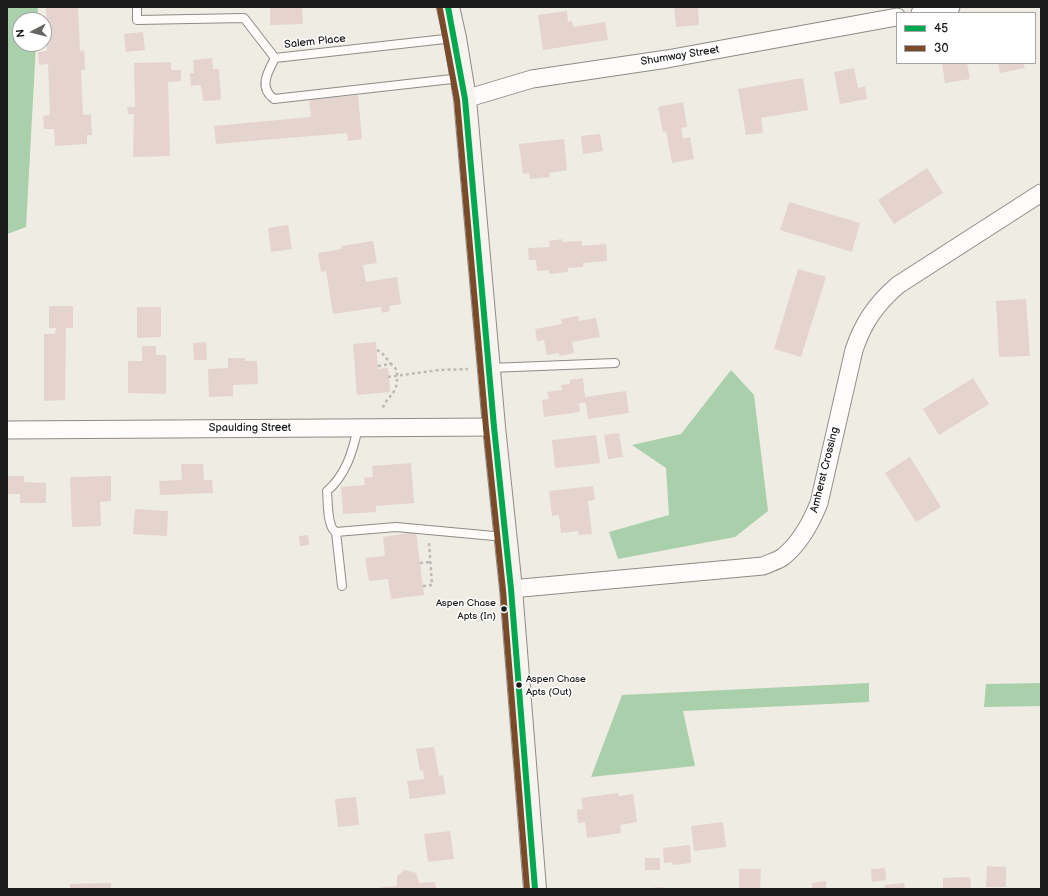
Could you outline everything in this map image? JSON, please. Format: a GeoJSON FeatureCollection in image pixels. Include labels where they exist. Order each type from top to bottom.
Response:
{"type":"FeatureCollection","features":[{"type":"Feature","properties":{"kind":"main road"},"geometry":{"type":"LineString","coordinates":[[448,7],[455,38],[463,89],[494,426],[511,589],[535,889]]}},
{"type":"Feature","properties":{"kind":"street"},"geometry":{"type":"LineString","coordinates":[[925,12],[951,7]]}},
{"type":"Feature","properties":{"kind":"street","name":"Shumway Street"},"geometry":{"type":"LineString","coordinates":[[463,89],[698,53],[896,17]]}},
{"type":"Feature","properties":{"kind":"street","name":"Amherst Crossing"},"geometry":{"type":"LineString","coordinates":[[511,589],[763,566],[782,557],[801,537],[813,518],[819,503],[854,350],[859,335],[873,310],[882,299],[898,285],[1041,193]]}},
{"type":"Feature","properties":{"kind":"street","name":"Spaulding Street"},"geometry":{"type":"LineString","coordinates":[[7,430],[494,426]]}},
{"type":"Feature","properties":{"kind":"lane","name":"Salem Place"},"geometry":{"type":"LineString","coordinates":[[137,7],[137,20],[244,18],[275,58],[455,38]]}},
{"type":"Feature","properties":{"kind":"lane"},"geometry":{"type":"LineString","coordinates":[[275,58],[264,83],[267,94],[274,99],[463,89]]}},
{"type":"Feature","properties":{"kind":"lane"},"geometry":{"type":"LineString","coordinates":[[489,368],[615,363]]}},
{"type":"Feature","properties":{"kind":"lane"},"geometry":{"type":"LineString","coordinates":[[342,586],[336,532],[330,525],[326,491],[341,476],[355,444],[358,427]]}},
{"type":"Feature","properties":{"kind":"lane"},"geometry":{"type":"LineString","coordinates":[[336,532],[396,527],[505,537]]}},
{"type":"Feature","properties":{"kind":"path"},"geometry":{"type":"LineString","coordinates":[[377,350],[382,353],[397,371],[396,390],[385,402],[377,427]]}},
{"type":"Feature","properties":{"kind":"path"},"geometry":{"type":"LineString","coordinates":[[378,366],[391,364]]}},
{"type":"Feature","properties":{"kind":"path"},"geometry":{"type":"LineString","coordinates":[[388,377],[439,370],[489,368]]}},
{"type":"Feature","properties":{"kind":"path"},"geometry":{"type":"LineString","coordinates":[[423,586],[432,585],[428,529]]}},
{"type":"Feature","properties":{"kind":"path"},"geometry":{"type":"LineString","coordinates":[[420,564],[430,562]]}},
{"type":"Feature","properties":{"kind":"green space"},"geometry":{"type":"Polygon","coordinates":[[[7,7],[38,7],[38,12],[12,12],[12,52],[36,52],[26,227],[7,234],[7,7]]]}},
{"type":"Feature","properties":{"kind":"green space"},"geometry":{"type":"Polygon","coordinates":[[[731,370],[754,395],[768,511],[735,537],[618,559],[609,532],[669,515],[666,468],[632,445],[681,434],[731,370]]]}},
{"type":"Feature","properties":{"kind":"green space"},"geometry":{"type":"Polygon","coordinates":[[[869,683],[869,702],[683,711],[695,766],[591,777],[622,695],[869,683]]]}},
{"type":"Feature","properties":{"kind":"green space"},"geometry":{"type":"Polygon","coordinates":[[[1041,683],[1041,706],[984,707],[986,684],[1041,683]]]}},
{"type":"Feature","properties":{"kind":"building"},"geometry":{"type":"Polygon","coordinates":[[[46,7],[78,7],[80,51],[84,50],[85,70],[81,70],[83,115],[91,114],[92,135],[87,135],[87,144],[55,146],[54,129],[44,129],[43,116],[50,115],[48,64],[39,65],[38,52],[52,52],[52,12],[46,12],[46,7]]]}},
{"type":"Feature","properties":{"kind":"building"},"geometry":{"type":"Polygon","coordinates":[[[270,7],[302,7],[303,24],[270,25],[270,7]]]}},
{"type":"Feature","properties":{"kind":"building"},"geometry":{"type":"Polygon","coordinates":[[[674,7],[698,7],[699,25],[676,27],[674,7]]]}},
{"type":"Feature","properties":{"kind":"building"},"geometry":{"type":"Polygon","coordinates":[[[567,11],[568,22],[572,21],[573,27],[605,22],[608,40],[543,50],[538,15],[567,11]]]}},
{"type":"Feature","properties":{"kind":"building"},"geometry":{"type":"Polygon","coordinates":[[[143,32],[145,50],[126,52],[124,34],[143,32]]]}},
{"type":"Feature","properties":{"kind":"building"},"geometry":{"type":"Polygon","coordinates":[[[212,58],[213,69],[219,69],[221,100],[203,101],[201,85],[191,86],[190,73],[194,73],[193,60],[212,58]]]}},
{"type":"Feature","properties":{"kind":"building"},"geometry":{"type":"Polygon","coordinates":[[[171,62],[171,70],[181,70],[181,81],[168,82],[170,156],[133,157],[134,114],[128,114],[127,107],[135,107],[134,63],[171,62]]]}},
{"type":"Feature","properties":{"kind":"building"},"geometry":{"type":"Polygon","coordinates":[[[942,64],[967,64],[970,79],[945,83],[942,64]]]}},
{"type":"Feature","properties":{"kind":"building"},"geometry":{"type":"Polygon","coordinates":[[[998,64],[1023,64],[1025,68],[1000,73],[998,64]]]}},
{"type":"Feature","properties":{"kind":"building"},"geometry":{"type":"Polygon","coordinates":[[[854,68],[858,88],[865,86],[867,99],[840,104],[834,72],[854,68]]]}},
{"type":"Feature","properties":{"kind":"building"},"geometry":{"type":"Polygon","coordinates":[[[803,78],[808,110],[761,118],[763,133],[746,135],[738,89],[803,78]]]}},
{"type":"Feature","properties":{"kind":"building"},"geometry":{"type":"Polygon","coordinates":[[[358,95],[362,139],[348,141],[347,133],[216,144],[214,126],[311,117],[309,100],[358,95]]]}},
{"type":"Feature","properties":{"kind":"building"},"geometry":{"type":"Polygon","coordinates":[[[683,102],[687,127],[681,128],[683,139],[690,137],[694,159],[672,163],[666,131],[663,132],[658,107],[683,102]]]}},
{"type":"Feature","properties":{"kind":"building"},"geometry":{"type":"Polygon","coordinates":[[[600,134],[603,151],[583,154],[581,136],[600,134]]]}},
{"type":"Feature","properties":{"kind":"building"},"geometry":{"type":"Polygon","coordinates":[[[564,139],[567,170],[549,173],[550,177],[530,179],[529,173],[523,174],[519,144],[564,139]]]}},
{"type":"Feature","properties":{"kind":"building"},"geometry":{"type":"Polygon","coordinates":[[[927,168],[943,193],[894,224],[878,200],[927,168]]]}},
{"type":"Feature","properties":{"kind":"building"},"geometry":{"type":"Polygon","coordinates":[[[789,202],[860,223],[852,252],[780,230],[789,202]]]}},
{"type":"Feature","properties":{"kind":"building"},"geometry":{"type":"Polygon","coordinates":[[[288,225],[292,249],[271,252],[268,228],[288,225]]]}},
{"type":"Feature","properties":{"kind":"building"},"geometry":{"type":"Polygon","coordinates":[[[562,239],[562,242],[582,241],[582,246],[606,244],[607,261],[583,263],[583,267],[568,268],[568,272],[549,274],[549,270],[537,271],[536,260],[529,260],[528,248],[550,247],[549,241],[562,239]]]}},
{"type":"Feature","properties":{"kind":"building"},"geometry":{"type":"Polygon","coordinates":[[[373,241],[377,263],[363,265],[366,282],[397,277],[401,304],[389,306],[390,311],[382,313],[381,307],[333,314],[326,271],[321,272],[318,253],[342,249],[341,246],[373,241]]]}},
{"type":"Feature","properties":{"kind":"building"},"geometry":{"type":"Polygon","coordinates":[[[798,269],[826,277],[801,357],[774,349],[798,269]]]}},
{"type":"Feature","properties":{"kind":"building"},"geometry":{"type":"Polygon","coordinates":[[[1026,299],[1030,356],[999,357],[996,301],[1026,299]]]}},
{"type":"Feature","properties":{"kind":"building"},"geometry":{"type":"Polygon","coordinates":[[[49,306],[73,306],[73,328],[66,328],[65,400],[44,401],[44,334],[55,334],[56,328],[49,328],[49,306]]]}},
{"type":"Feature","properties":{"kind":"building"},"geometry":{"type":"Polygon","coordinates":[[[137,307],[161,307],[161,337],[137,338],[137,307]]]}},
{"type":"Feature","properties":{"kind":"building"},"geometry":{"type":"Polygon","coordinates":[[[578,316],[579,321],[596,318],[600,337],[572,342],[574,353],[559,356],[559,353],[547,355],[544,340],[537,341],[535,329],[562,324],[561,319],[578,316]]]}},
{"type":"Feature","properties":{"kind":"building"},"geometry":{"type":"Polygon","coordinates":[[[206,342],[207,360],[194,360],[193,343],[206,342]]]}},
{"type":"Feature","properties":{"kind":"building"},"geometry":{"type":"Polygon","coordinates":[[[376,342],[378,369],[388,368],[390,392],[357,395],[353,344],[376,342]]]}},
{"type":"Feature","properties":{"kind":"building"},"geometry":{"type":"Polygon","coordinates":[[[142,346],[156,346],[156,355],[166,355],[166,394],[128,393],[128,361],[142,361],[142,346]]]}},
{"type":"Feature","properties":{"kind":"building"},"geometry":{"type":"Polygon","coordinates":[[[228,358],[245,358],[245,361],[257,361],[258,384],[233,385],[233,396],[209,397],[208,369],[228,368],[228,358]]]}},
{"type":"Feature","properties":{"kind":"building"},"geometry":{"type":"Polygon","coordinates":[[[583,378],[585,397],[626,391],[629,413],[588,419],[586,403],[579,403],[580,412],[544,417],[542,400],[549,399],[547,392],[562,390],[561,385],[570,384],[570,380],[583,378]]]}},
{"type":"Feature","properties":{"kind":"building"},"geometry":{"type":"Polygon","coordinates":[[[973,378],[989,404],[939,435],[923,409],[973,378]]]}},
{"type":"Feature","properties":{"kind":"building"},"geometry":{"type":"Polygon","coordinates":[[[619,433],[623,457],[608,459],[604,435],[619,433]]]}},
{"type":"Feature","properties":{"kind":"building"},"geometry":{"type":"Polygon","coordinates":[[[596,435],[600,463],[555,468],[552,440],[596,435]]]}},
{"type":"Feature","properties":{"kind":"building"},"geometry":{"type":"Polygon","coordinates":[[[910,457],[941,507],[916,522],[885,473],[910,457]]]}},
{"type":"Feature","properties":{"kind":"building"},"geometry":{"type":"Polygon","coordinates":[[[411,463],[414,503],[376,506],[376,512],[343,514],[341,487],[365,485],[364,478],[373,477],[372,466],[411,463]]]}},
{"type":"Feature","properties":{"kind":"building"},"geometry":{"type":"Polygon","coordinates":[[[181,464],[203,464],[204,480],[212,480],[213,493],[160,495],[159,481],[182,480],[181,464]]]}},
{"type":"Feature","properties":{"kind":"building"},"geometry":{"type":"Polygon","coordinates":[[[7,476],[24,476],[24,482],[46,483],[46,503],[20,503],[20,494],[7,494],[7,476]]]}},
{"type":"Feature","properties":{"kind":"building"},"geometry":{"type":"Polygon","coordinates":[[[111,476],[111,501],[100,502],[101,526],[72,527],[70,477],[111,476]]]}},
{"type":"Feature","properties":{"kind":"building"},"geometry":{"type":"Polygon","coordinates":[[[593,486],[595,500],[588,501],[592,534],[579,535],[578,531],[561,533],[559,515],[552,516],[549,491],[593,486]]]}},
{"type":"Feature","properties":{"kind":"building"},"geometry":{"type":"Polygon","coordinates":[[[135,509],[168,511],[167,536],[133,534],[135,509]]]}},
{"type":"Feature","properties":{"kind":"building"},"geometry":{"type":"Polygon","coordinates":[[[416,532],[424,595],[391,599],[388,579],[369,581],[365,558],[385,556],[383,537],[416,532]]]}},
{"type":"Feature","properties":{"kind":"building"},"geometry":{"type":"Polygon","coordinates":[[[308,535],[309,545],[300,546],[299,536],[308,535]]]}},
{"type":"Feature","properties":{"kind":"building"},"geometry":{"type":"Polygon","coordinates":[[[434,747],[439,776],[443,775],[446,794],[410,799],[407,781],[424,779],[423,770],[420,771],[416,749],[434,747]]]}},
{"type":"Feature","properties":{"kind":"building"},"geometry":{"type":"Polygon","coordinates":[[[618,793],[619,796],[633,794],[637,822],[620,825],[621,833],[587,838],[585,822],[578,823],[577,810],[583,809],[581,798],[618,793]]]}},
{"type":"Feature","properties":{"kind":"building"},"geometry":{"type":"Polygon","coordinates":[[[356,797],[359,825],[338,827],[335,799],[356,797]]]}},
{"type":"Feature","properties":{"kind":"building"},"geometry":{"type":"Polygon","coordinates":[[[723,822],[726,847],[694,851],[691,826],[723,822]]]}},
{"type":"Feature","properties":{"kind":"building"},"geometry":{"type":"Polygon","coordinates":[[[450,831],[454,859],[428,862],[424,834],[450,831]]]}},
{"type":"Feature","properties":{"kind":"building"},"geometry":{"type":"Polygon","coordinates":[[[690,845],[691,863],[673,865],[672,862],[664,863],[663,848],[690,845]]]}},
{"type":"Feature","properties":{"kind":"building"},"geometry":{"type":"Polygon","coordinates":[[[645,858],[660,858],[660,870],[645,870],[645,858]]]}},
{"type":"Feature","properties":{"kind":"building"},"geometry":{"type":"Polygon","coordinates":[[[987,866],[1006,867],[1006,887],[986,887],[987,866]]]}},
{"type":"Feature","properties":{"kind":"building"},"geometry":{"type":"Polygon","coordinates":[[[885,868],[886,880],[872,882],[871,869],[885,868]]]}},
{"type":"Feature","properties":{"kind":"building"},"geometry":{"type":"Polygon","coordinates":[[[739,869],[761,869],[760,889],[739,889],[739,869]]]}},
{"type":"Feature","properties":{"kind":"building"},"geometry":{"type":"Polygon","coordinates":[[[405,870],[416,873],[419,883],[435,882],[436,889],[381,889],[381,887],[397,886],[397,876],[405,870]]]}},
{"type":"Feature","properties":{"kind":"building"},"geometry":{"type":"Polygon","coordinates":[[[970,877],[971,889],[943,889],[943,878],[970,877]]]}},
{"type":"Feature","properties":{"kind":"building"},"geometry":{"type":"Polygon","coordinates":[[[826,881],[826,889],[812,889],[812,883],[826,881]]]}},
{"type":"Feature","properties":{"kind":"building"},"geometry":{"type":"Polygon","coordinates":[[[111,883],[111,889],[70,889],[70,884],[111,883]]]}},
{"type":"Feature","properties":{"kind":"building"},"geometry":{"type":"Polygon","coordinates":[[[904,883],[905,889],[885,889],[885,885],[904,883]]]}},
{"type":"Feature","properties":{"kind":"building"},"geometry":{"type":"Polygon","coordinates":[[[663,887],[664,889],[650,889],[650,888],[663,887]]]}},
{"type":"Feature","properties":{"kind":"transit line","name":"45"},"geometry":{"type":"LineString","coordinates":[[448,7],[465,99],[494,427],[511,589],[535,889]]}},
{"type":"Feature","properties":{"kind":"transit line","name":"30"},"geometry":{"type":"LineString","coordinates":[[440,9],[457,100],[486,428],[503,590],[527,889]]}},
{"type":"Feature","properties":{"kind":"place","name":"Aspen Chase Apts (In)"},"geometry":{"type":"Point","coordinates":[504,609]}},
{"type":"Feature","properties":{"kind":"place","name":"Aspen Chase Apts (Out)"},"geometry":{"type":"Point","coordinates":[519,685]}}]}
